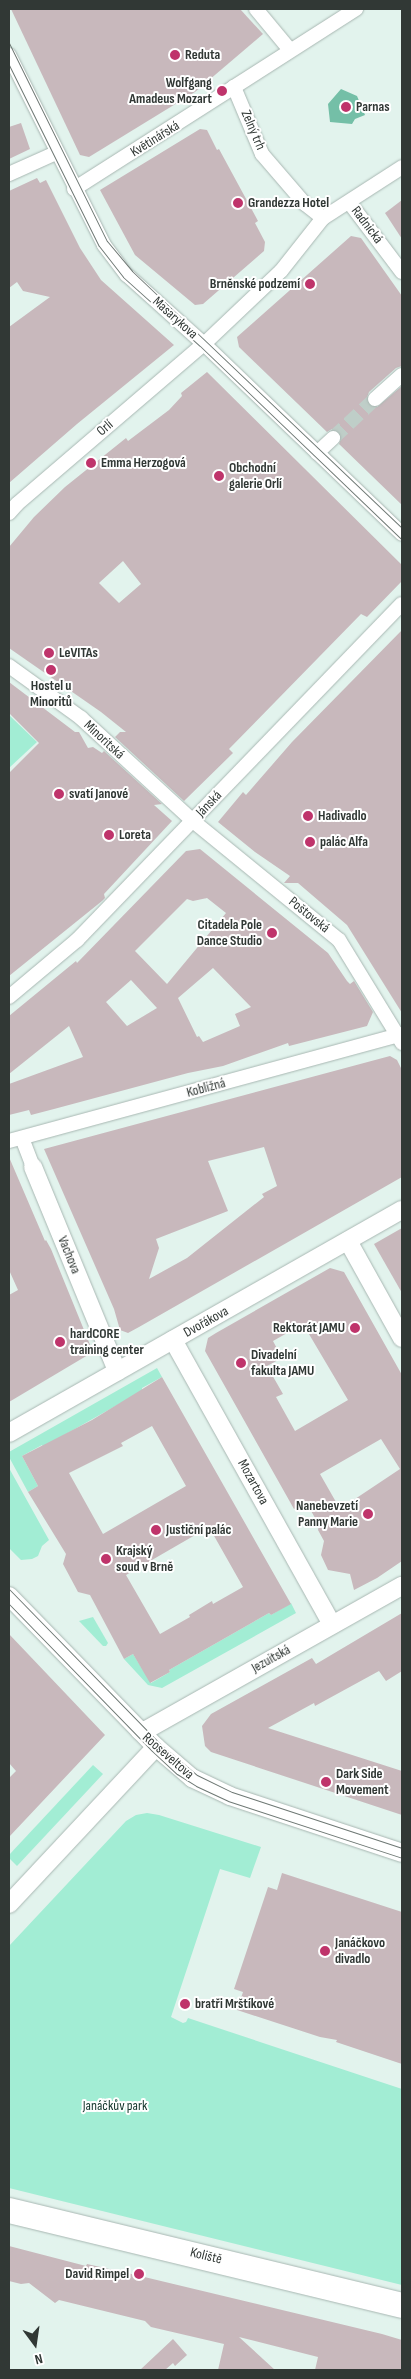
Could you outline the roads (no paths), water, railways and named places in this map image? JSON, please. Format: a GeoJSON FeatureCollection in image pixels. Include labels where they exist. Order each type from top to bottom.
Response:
{"type":"FeatureCollection","features":[{"type":"Feature","properties":{"kind":"main road","name":"Koliště"},"geometry":{"type":"LineString","coordinates":[[9,2210],[402,2305]]}},
{"type":"Feature","properties":{"kind":"street"},"geometry":{"type":"LineString","coordinates":[[256,9],[290,50]]}},
{"type":"Feature","properties":{"kind":"street"},"geometry":{"type":"LineString","coordinates":[[234,87],[356,9]]}},
{"type":"Feature","properties":{"kind":"street","name":"Masarykova"},"geometry":{"type":"LineString","coordinates":[[9,55],[56,153],[104,245],[127,275],[204,344],[402,534]]}},
{"type":"Feature","properties":{"kind":"street","name":"Květinářská"},"geometry":{"type":"LineString","coordinates":[[74,189],[234,87]]}},
{"type":"Feature","properties":{"kind":"street","name":"Zelný trh"},"geometry":{"type":"LineString","coordinates":[[234,87],[262,154],[305,204],[323,218]]}},
{"type":"Feature","properties":{"kind":"street"},"geometry":{"type":"LineString","coordinates":[[9,174],[56,153]]}},
{"type":"Feature","properties":{"kind":"street"},"geometry":{"type":"LineString","coordinates":[[204,344],[281,271],[323,218],[402,167]]}},
{"type":"Feature","properties":{"kind":"street","name":"Radnická"},"geometry":{"type":"LineString","coordinates":[[349,202],[402,272]]}},
{"type":"Feature","properties":{"kind":"street","name":"Orlí"},"geometry":{"type":"LineString","coordinates":[[9,513],[17,504],[204,344]]}},
{"type":"Feature","properties":{"kind":"street"},"geometry":{"type":"LineString","coordinates":[[375,399],[402,375]]}},
{"type":"Feature","properties":{"kind":"street"},"geometry":{"type":"LineString","coordinates":[[317,452],[333,438]]}},
{"type":"Feature","properties":{"kind":"street","name":"Jánská"},"geometry":{"type":"LineString","coordinates":[[9,996],[77,940],[402,604]]}},
{"type":"Feature","properties":{"kind":"street","name":"Minoritská"},"geometry":{"type":"LineString","coordinates":[[9,666],[81,718],[193,821]]}},
{"type":"Feature","properties":{"kind":"street","name":"Poštovská"},"geometry":{"type":"LineString","coordinates":[[193,821],[339,940],[401,1038]]}},
{"type":"Feature","properties":{"kind":"street","name":"Kobližná"},"geometry":{"type":"LineString","coordinates":[[15,1140],[401,1038]]}},
{"type":"Feature","properties":{"kind":"street","name":"Vachova"},"geometry":{"type":"LineString","coordinates":[[15,1140],[33,1167],[117,1371]]}},
{"type":"Feature","properties":{"kind":"street","name":"Dvořákova"},"geometry":{"type":"LineString","coordinates":[[9,1433],[402,1210]]}},
{"type":"Feature","properties":{"kind":"street"},"geometry":{"type":"LineString","coordinates":[[348,1241],[402,1338]]}},
{"type":"Feature","properties":{"kind":"street","name":"Mozartova"},"geometry":{"type":"LineString","coordinates":[[173,1340],[332,1625]]}},
{"type":"Feature","properties":{"kind":"street","name":"Jezuitská"},"geometry":{"type":"LineString","coordinates":[[140,1731],[146,1730],[402,1586]]}},
{"type":"Feature","properties":{"kind":"street","name":"Rooseveltova"},"geometry":{"type":"LineString","coordinates":[[9,1596],[156,1748],[192,1778],[210,1788],[402,1853]]}},
{"type":"Feature","properties":{"kind":"street"},"geometry":{"type":"LineString","coordinates":[[15,1898],[156,1748]]}},
{"type":"Feature","properties":{"kind":"tunnel"},"geometry":{"type":"LineString","coordinates":[[333,438],[375,399]]}},
{"type":"Feature","properties":{"kind":"tram line"},"geometry":{"type":"LineString","coordinates":[[9,43],[107,241],[132,271],[402,528]]}},
{"type":"Feature","properties":{"kind":"tram line"},"geometry":{"type":"LineString","coordinates":[[9,65],[99,246],[123,277],[200,346],[402,540]]}},
{"type":"Feature","properties":{"kind":"tram line"},"geometry":{"type":"LineString","coordinates":[[9,1589],[160,1744],[197,1775],[232,1792],[402,1848]]}},
{"type":"Feature","properties":{"kind":"tram line"},"geometry":{"type":"LineString","coordinates":[[9,1604],[152,1751],[177,1774],[196,1786],[228,1801],[402,1858]]}},
{"type":"Feature","properties":{"kind":"place","name":"Reduta"},"geometry":{"type":"Point","coordinates":[175,55]}},
{"type":"Feature","properties":{"kind":"place","name":"Wolfgang Amadeus Mozart"},"geometry":{"type":"Point","coordinates":[222,91]}},
{"type":"Feature","properties":{"kind":"place","name":"Parnas"},"geometry":{"type":"Point","coordinates":[346,107]}},
{"type":"Feature","properties":{"kind":"place","name":"Grandezza Hotel"},"geometry":{"type":"Point","coordinates":[238,203]}},
{"type":"Feature","properties":{"kind":"place","name":"Brněnské podzemí"},"geometry":{"type":"Point","coordinates":[310,284]}},
{"type":"Feature","properties":{"kind":"place","name":"Emma Herzogová"},"geometry":{"type":"Point","coordinates":[91,463]}},
{"type":"Feature","properties":{"kind":"place","name":"Obchodní galerie Orlí"},"geometry":{"type":"Point","coordinates":[219,476]}},
{"type":"Feature","properties":{"kind":"place","name":"LeVITAs"},"geometry":{"type":"Point","coordinates":[49,653]}},
{"type":"Feature","properties":{"kind":"place","name":"Hostel u Minoritů"},"geometry":{"type":"Point","coordinates":[51,670]}},
{"type":"Feature","properties":{"kind":"place","name":"svatí Janové"},"geometry":{"type":"Point","coordinates":[59,794]}},
{"type":"Feature","properties":{"kind":"place","name":"Hadivadlo"},"geometry":{"type":"Point","coordinates":[308,816]}},
{"type":"Feature","properties":{"kind":"place","name":"Loreta"},"geometry":{"type":"Point","coordinates":[109,835]}},
{"type":"Feature","properties":{"kind":"place","name":"palác Alfa"},"geometry":{"type":"Point","coordinates":[310,842]}},
{"type":"Feature","properties":{"kind":"place","name":"Citadela Pole Dance Studio"},"geometry":{"type":"Point","coordinates":[272,933]}},
{"type":"Feature","properties":{"kind":"place","name":"Rektorát JAMU"},"geometry":{"type":"Point","coordinates":[355,1328]}},
{"type":"Feature","properties":{"kind":"place","name":"hardCORE training center"},"geometry":{"type":"Point","coordinates":[60,1342]}},
{"type":"Feature","properties":{"kind":"place","name":"Divadelní fakulta JAMU"},"geometry":{"type":"Point","coordinates":[241,1363]}},
{"type":"Feature","properties":{"kind":"place","name":"Nanebevzetí Panny Marie"},"geometry":{"type":"Point","coordinates":[368,1514]}},
{"type":"Feature","properties":{"kind":"place","name":"Justiční palác"},"geometry":{"type":"Point","coordinates":[156,1530]}},
{"type":"Feature","properties":{"kind":"place","name":"Krajský soud v Brně"},"geometry":{"type":"Point","coordinates":[106,1559]}},
{"type":"Feature","properties":{"kind":"place","name":"Dark Side Movement"},"geometry":{"type":"Point","coordinates":[326,1782]}},
{"type":"Feature","properties":{"kind":"place","name":"Janáčkovo divadlo"},"geometry":{"type":"Point","coordinates":[325,1951]}},
{"type":"Feature","properties":{"kind":"place","name":"bratři Mrštíkové"},"geometry":{"type":"Point","coordinates":[185,2004]}},
{"type":"Feature","properties":{"kind":"place","name":"David Rimpel"},"geometry":{"type":"Point","coordinates":[139,2274]}},
{"type":"Feature","properties":{"kind":"park label","name":"Janáčkův park"},"geometry":{"type":"Point","coordinates":[115,2106]}}]}
